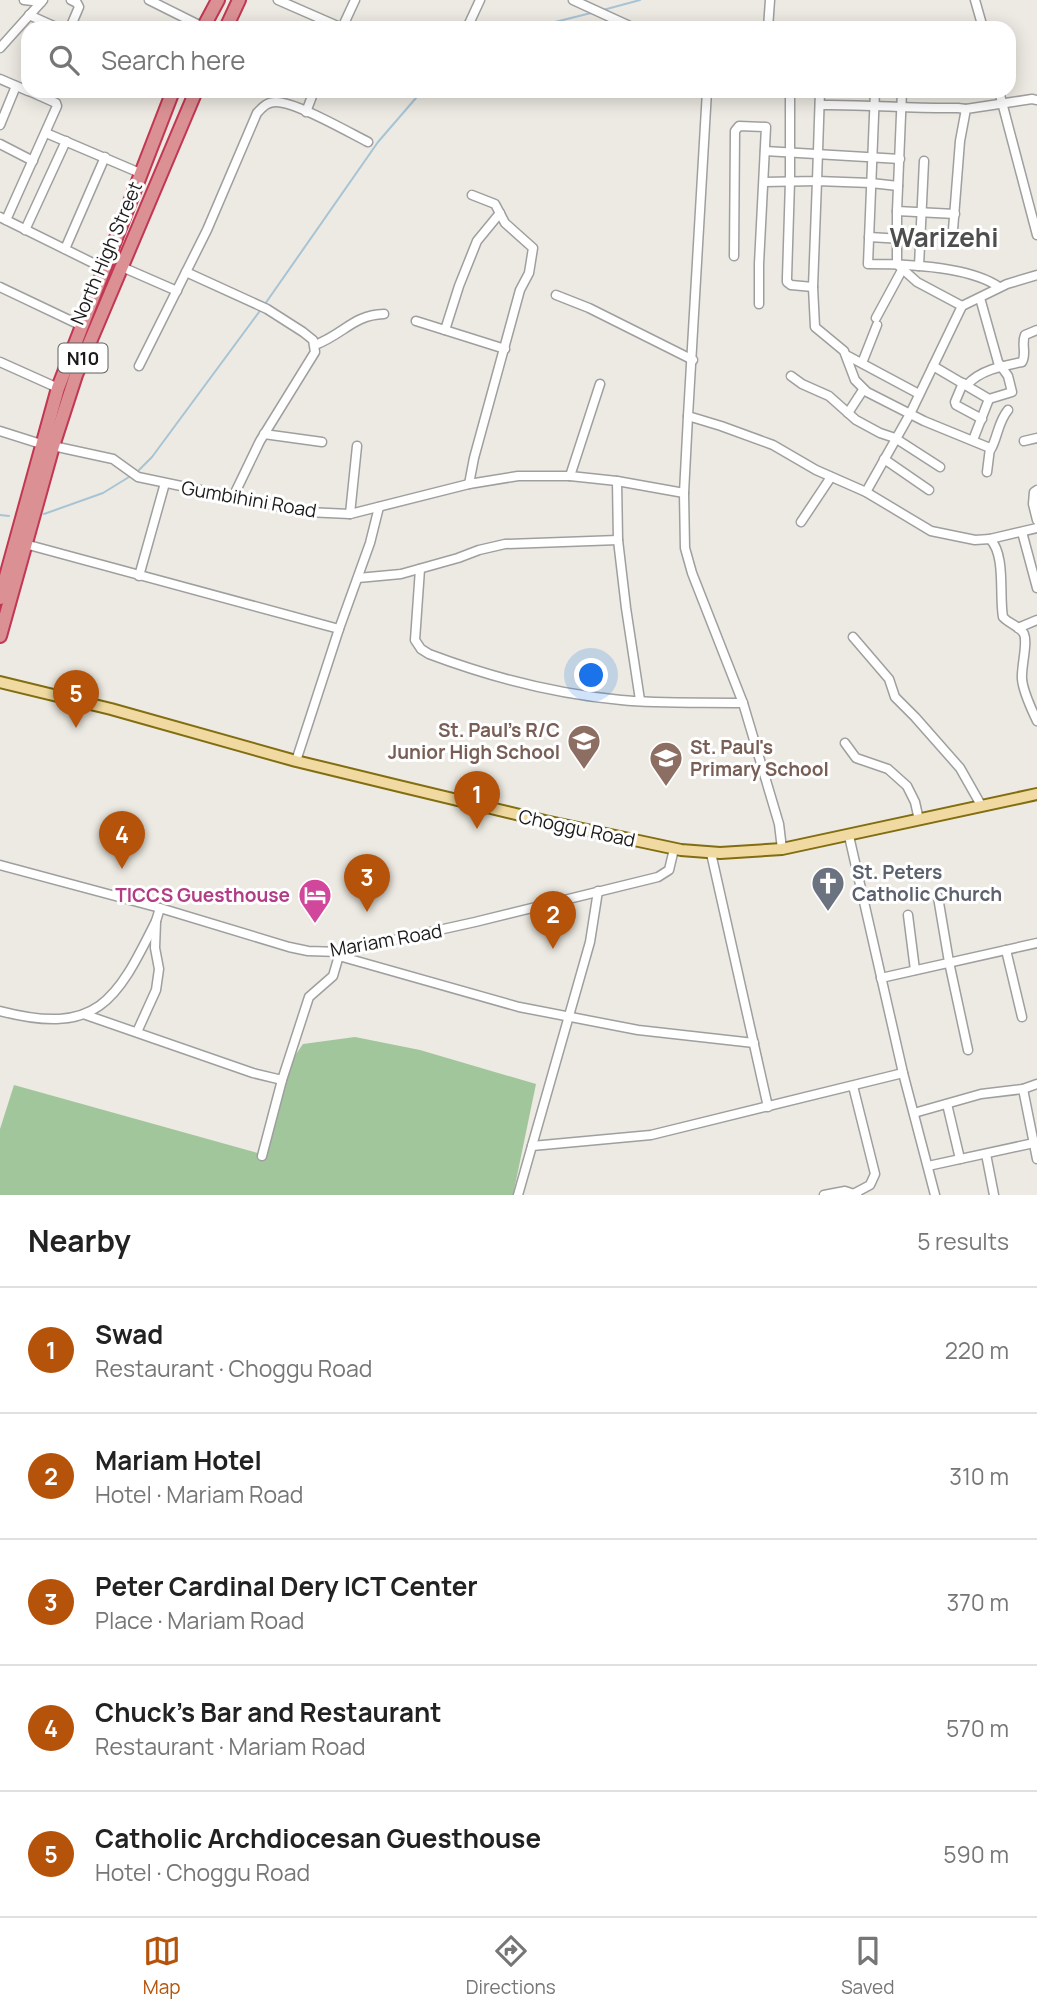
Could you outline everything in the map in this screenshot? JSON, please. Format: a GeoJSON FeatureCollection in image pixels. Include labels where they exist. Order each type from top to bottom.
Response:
{"type":"FeatureCollection","features":[{"type":"Feature","properties":{"kind":"highway"},"geometry":{"type":"LineString","coordinates":[[207,21],[218,0]]}},
{"type":"Feature","properties":{"kind":"highway"},"geometry":{"type":"LineString","coordinates":[[229,21],[239,0]]}},
{"type":"Feature","properties":{"kind":"highway","name":"North High Street"},"geometry":{"type":"LineString","coordinates":[[0,636],[25,544],[58,388],[170,98]]}},
{"type":"Feature","properties":{"kind":"highway","name":"North High Street"},"geometry":{"type":"LineString","coordinates":[[0,598],[47,445],[193,98]]}},
{"type":"Feature","properties":{"kind":"highway"},"geometry":{"type":"LineString","coordinates":[[160,122],[170,123],[180,130]]}},
{"type":"Feature","properties":{"kind":"main road","name":"Choggu Road"},"geometry":{"type":"LineString","coordinates":[[0,682],[111,709],[296,761],[545,821],[674,849],[711,853],[782,849],[1037,794]]}},
{"type":"Feature","properties":{"kind":"street"},"geometry":{"type":"LineString","coordinates":[[24,0],[42,1]]}},
{"type":"Feature","properties":{"kind":"street"},"geometry":{"type":"LineString","coordinates":[[71,0],[78,3],[79,7],[73,21]]}},
{"type":"Feature","properties":{"kind":"street"},"geometry":{"type":"LineString","coordinates":[[278,0],[326,21]]}},
{"type":"Feature","properties":{"kind":"street"},"geometry":{"type":"LineString","coordinates":[[345,21],[355,0]]}},
{"type":"Feature","properties":{"kind":"street"},"geometry":{"type":"LineString","coordinates":[[470,21],[480,0]]}},
{"type":"Feature","properties":{"kind":"street"},"geometry":{"type":"LineString","coordinates":[[573,0],[620,21]]}},
{"type":"Feature","properties":{"kind":"street"},"geometry":{"type":"LineString","coordinates":[[768,21],[769,0]]}},
{"type":"Feature","properties":{"kind":"street"},"geometry":{"type":"LineString","coordinates":[[975,0],[981,21]]}},
{"type":"Feature","properties":{"kind":"street"},"geometry":{"type":"LineString","coordinates":[[24,21],[42,1]]}},
{"type":"Feature","properties":{"kind":"street"},"geometry":{"type":"LineString","coordinates":[[152,1],[190,21]]}},
{"type":"Feature","properties":{"kind":"street"},"geometry":{"type":"LineString","coordinates":[[29,15],[42,21]]}},
{"type":"Feature","properties":{"kind":"street"},"geometry":{"type":"LineString","coordinates":[[0,48],[21,24]]}},
{"type":"Feature","properties":{"kind":"street"},"geometry":{"type":"LineString","coordinates":[[0,79],[21,88]]}},
{"type":"Feature","properties":{"kind":"street"},"geometry":{"type":"LineString","coordinates":[[0,125],[16,86]]}},
{"type":"Feature","properties":{"kind":"street"},"geometry":{"type":"LineString","coordinates":[[48,98],[57,106],[3,219],[105,270]]}},
{"type":"Feature","properties":{"kind":"street"},"geometry":{"type":"LineString","coordinates":[[306,112],[311,98]]}},
{"type":"Feature","properties":{"kind":"street"},"geometry":{"type":"LineString","coordinates":[[708,98],[684,493],[685,548],[743,703],[779,824],[782,849]]}},
{"type":"Feature","properties":{"kind":"street"},"geometry":{"type":"LineString","coordinates":[[790,98],[787,282],[791,285],[813,287]]}},
{"type":"Feature","properties":{"kind":"street"},"geometry":{"type":"LineString","coordinates":[[820,98],[813,287],[815,327],[844,351],[855,380],[863,390],[910,414],[991,449]]}},
{"type":"Feature","properties":{"kind":"street"},"geometry":{"type":"LineString","coordinates":[[875,98],[868,264],[947,270],[978,277],[999,287]]}},
{"type":"Feature","properties":{"kind":"street"},"geometry":{"type":"LineString","coordinates":[[862,363],[876,321],[900,267],[897,211],[902,98]]}},
{"type":"Feature","properties":{"kind":"street"},"geometry":{"type":"LineString","coordinates":[[1001,98],[1037,235]]}},
{"type":"Feature","properties":{"kind":"street"},"geometry":{"type":"LineString","coordinates":[[820,105],[967,109],[1037,100]]}},
{"type":"Feature","properties":{"kind":"street"},"geometry":{"type":"LineString","coordinates":[[139,366],[177,292],[257,113],[265,105],[274,102],[290,104],[368,142]]}},
{"type":"Feature","properties":{"kind":"street"},"geometry":{"type":"LineString","coordinates":[[953,230],[960,141],[967,109]]}},
{"type":"Feature","properties":{"kind":"street"},"geometry":{"type":"LineString","coordinates":[[734,256],[735,131],[739,126],[766,127],[759,304]]}},
{"type":"Feature","properties":{"kind":"street"},"geometry":{"type":"LineString","coordinates":[[46,133],[140,173]]}},
{"type":"Feature","properties":{"kind":"street"},"geometry":{"type":"LineString","coordinates":[[25,230],[66,141]]}},
{"type":"Feature","properties":{"kind":"street"},"geometry":{"type":"LineString","coordinates":[[0,144],[33,161]]}},
{"type":"Feature","properties":{"kind":"street"},"geometry":{"type":"LineString","coordinates":[[765,151],[900,159]]}},
{"type":"Feature","properties":{"kind":"street"},"geometry":{"type":"LineString","coordinates":[[65,249],[104,158]]}},
{"type":"Feature","properties":{"kind":"street"},"geometry":{"type":"LineString","coordinates":[[919,267],[924,161]]}},
{"type":"Feature","properties":{"kind":"street"},"geometry":{"type":"LineString","coordinates":[[764,181],[898,186]]}},
{"type":"Feature","properties":{"kind":"street"},"geometry":{"type":"LineString","coordinates":[[469,484],[520,290],[529,273],[533,248],[505,223],[495,204],[472,195]]}},
{"type":"Feature","properties":{"kind":"street"},"geometry":{"type":"LineString","coordinates":[[897,211],[954,214]]}},
{"type":"Feature","properties":{"kind":"street"},"geometry":{"type":"LineString","coordinates":[[445,330],[477,241],[499,213]]}},
{"type":"Feature","properties":{"kind":"street"},"geometry":{"type":"LineString","coordinates":[[869,237],[919,240]]}},
{"type":"Feature","properties":{"kind":"street"},"geometry":{"type":"LineString","coordinates":[[122,267],[177,292]]}},
{"type":"Feature","properties":{"kind":"street"},"geometry":{"type":"LineString","coordinates":[[900,267],[917,282],[962,306]]}},
{"type":"Feature","properties":{"kind":"street"},"geometry":{"type":"LineString","coordinates":[[186,272],[267,309],[303,332],[315,345],[315,352],[264,434],[233,497]]}},
{"type":"Feature","properties":{"kind":"street"},"geometry":{"type":"LineString","coordinates":[[866,492],[910,414],[962,306],[999,287],[1037,275]]}},
{"type":"Feature","properties":{"kind":"street"},"geometry":{"type":"LineString","coordinates":[[0,287],[82,326]]}},
{"type":"Feature","properties":{"kind":"street"},"geometry":{"type":"LineString","coordinates":[[556,295],[589,308],[693,360]]}},
{"type":"Feature","properties":{"kind":"street"},"geometry":{"type":"LineString","coordinates":[[933,366],[989,398],[1012,392],[1008,376],[1000,366],[979,298]]}},
{"type":"Feature","properties":{"kind":"street"},"geometry":{"type":"LineString","coordinates":[[315,345],[338,334],[357,319],[370,314],[384,314]]}},
{"type":"Feature","properties":{"kind":"street"},"geometry":{"type":"LineString","coordinates":[[416,321],[505,349]]}},
{"type":"Feature","properties":{"kind":"street"},"geometry":{"type":"LineString","coordinates":[[982,419],[956,405],[955,402],[965,384],[975,376],[1000,366],[1022,362],[1024,337],[1037,330]]}},
{"type":"Feature","properties":{"kind":"street"},"geometry":{"type":"LineString","coordinates":[[847,356],[919,394]]}},
{"type":"Feature","properties":{"kind":"street"},"geometry":{"type":"LineString","coordinates":[[0,362],[58,388]]}},
{"type":"Feature","properties":{"kind":"street"},"geometry":{"type":"LineString","coordinates":[[790,376],[829,396],[856,420],[895,438],[940,467]]}},
{"type":"Feature","properties":{"kind":"street"},"geometry":{"type":"LineString","coordinates":[[570,476],[600,384]]}},
{"type":"Feature","properties":{"kind":"street"},"geometry":{"type":"LineString","coordinates":[[848,413],[863,390]]}},
{"type":"Feature","properties":{"kind":"street"},"geometry":{"type":"LineString","coordinates":[[973,440],[989,398]]}},
{"type":"Feature","properties":{"kind":"street"},"geometry":{"type":"LineString","coordinates":[[988,472],[991,449],[999,425],[1008,410]]}},
{"type":"Feature","properties":{"kind":"street"},"geometry":{"type":"LineString","coordinates":[[688,416],[773,446],[866,492],[932,531],[975,540],[1037,528]]}},
{"type":"Feature","properties":{"kind":"street","name":"Gumbihini Road"},"geometry":{"type":"LineString","coordinates":[[0,430],[47,445],[113,459],[138,477],[306,512],[350,514],[469,484],[518,476],[570,476],[684,493]]}},
{"type":"Feature","properties":{"kind":"street"},"geometry":{"type":"LineString","coordinates":[[264,434],[322,442]]}},
{"type":"Feature","properties":{"kind":"street"},"geometry":{"type":"LineString","coordinates":[[1024,442],[1037,438]]}},
{"type":"Feature","properties":{"kind":"street"},"geometry":{"type":"LineString","coordinates":[[350,514],[357,446]]}},
{"type":"Feature","properties":{"kind":"street"},"geometry":{"type":"LineString","coordinates":[[884,459],[929,490]]}},
{"type":"Feature","properties":{"kind":"street"},"geometry":{"type":"LineString","coordinates":[[801,522],[831,477]]}},
{"type":"Feature","properties":{"kind":"street"},"geometry":{"type":"LineString","coordinates":[[617,481],[618,540],[640,701]]}},
{"type":"Feature","properties":{"kind":"street"},"geometry":{"type":"LineString","coordinates":[[139,576],[165,483]]}},
{"type":"Feature","properties":{"kind":"street"},"geometry":{"type":"LineString","coordinates":[[1037,490],[1032,497],[1037,520]]}},
{"type":"Feature","properties":{"kind":"street"},"geometry":{"type":"LineString","coordinates":[[296,761],[370,543],[379,507]]}},
{"type":"Feature","properties":{"kind":"street"},"geometry":{"type":"LineString","coordinates":[[1022,532],[1037,589]]}},
{"type":"Feature","properties":{"kind":"street"},"geometry":{"type":"LineString","coordinates":[[990,539],[995,544],[998,556],[1003,617],[1022,631],[1026,639],[1022,680],[1037,721]]}},
{"type":"Feature","properties":{"kind":"street"},"geometry":{"type":"LineString","coordinates":[[358,578],[389,576],[420,569],[505,544],[618,540]]}},
{"type":"Feature","properties":{"kind":"street"},"geometry":{"type":"LineString","coordinates":[[25,544],[339,629]]}},
{"type":"Feature","properties":{"kind":"street"},"geometry":{"type":"LineString","coordinates":[[420,569],[415,640],[421,649],[455,664],[511,680],[597,697],[640,701],[743,703]]}},
{"type":"Feature","properties":{"kind":"street"},"geometry":{"type":"LineString","coordinates":[[1018,628],[1037,620]]}},
{"type":"Feature","properties":{"kind":"street"},"geometry":{"type":"LineString","coordinates":[[853,637],[889,679],[895,697],[960,768],[981,805]]}},
{"type":"Feature","properties":{"kind":"street"},"geometry":{"type":"LineString","coordinates":[[845,743],[856,758],[888,769],[907,786],[915,802],[919,820]]}},
{"type":"Feature","properties":{"kind":"street"},"geometry":{"type":"LineString","coordinates":[[849,836],[903,1073],[935,1195]]}},
{"type":"Feature","properties":{"kind":"street","name":"Mariam Road"},"geometry":{"type":"LineString","coordinates":[[0,865],[160,908],[289,947],[340,954],[658,877],[669,870],[674,849]]}},
{"type":"Feature","properties":{"kind":"street"},"geometry":{"type":"LineString","coordinates":[[711,853],[768,1107]]}},
{"type":"Feature","properties":{"kind":"street"},"geometry":{"type":"LineString","coordinates":[[518,1195],[590,942],[598,891]]}},
{"type":"Feature","properties":{"kind":"street"},"geometry":{"type":"LineString","coordinates":[[938,897],[968,1050]]}},
{"type":"Feature","properties":{"kind":"street"},"geometry":{"type":"LineString","coordinates":[[86,1015],[106,1002],[119,986],[140,953],[160,908]]}},
{"type":"Feature","properties":{"kind":"street"},"geometry":{"type":"LineString","coordinates":[[908,915],[915,970]]}},
{"type":"Feature","properties":{"kind":"street"},"geometry":{"type":"LineString","coordinates":[[137,1032],[156,990],[159,969],[155,948],[156,921]]}},
{"type":"Feature","properties":{"kind":"street"},"geometry":{"type":"LineString","coordinates":[[881,978],[1037,943]]}},
{"type":"Feature","properties":{"kind":"street"},"geometry":{"type":"LineString","coordinates":[[1006,950],[1022,1017]]}},
{"type":"Feature","properties":{"kind":"street"},"geometry":{"type":"LineString","coordinates":[[262,1156],[282,1080],[309,997],[334,976],[340,954],[494,1001],[638,1030],[754,1042]]}},
{"type":"Feature","properties":{"kind":"street"},"geometry":{"type":"LineString","coordinates":[[0,1011],[27,1018],[49,1019],[86,1015],[253,1073],[282,1080]]}},
{"type":"Feature","properties":{"kind":"street"},"geometry":{"type":"LineString","coordinates":[[531,1146],[651,1135],[903,1073]]}},
{"type":"Feature","properties":{"kind":"street"},"geometry":{"type":"LineString","coordinates":[[914,1113],[981,1094],[1023,1089],[1037,1084]]}},
{"type":"Feature","properties":{"kind":"street"},"geometry":{"type":"LineString","coordinates":[[824,1195],[845,1191],[856,1194],[870,1185],[875,1174],[853,1086]]}},
{"type":"Feature","properties":{"kind":"street"},"geometry":{"type":"LineString","coordinates":[[1023,1089],[1037,1159]]}},
{"type":"Feature","properties":{"kind":"street"},"geometry":{"type":"LineString","coordinates":[[947,1104],[960,1159]]}},
{"type":"Feature","properties":{"kind":"street"},"geometry":{"type":"LineString","coordinates":[[928,1166],[1034,1143]]}},
{"type":"Feature","properties":{"kind":"street"},"geometry":{"type":"LineString","coordinates":[[986,1154],[994,1195]]}},
{"type":"Feature","properties":{"kind":"green space"},"geometry":{"type":"Polygon","coordinates":[[[355,1037],[420,1050],[536,1084],[513,1195],[0,1195],[0,1129],[14,1085],[261,1154],[276,1083],[303,1044],[355,1037]]]}},
{"type":"Feature","properties":{"kind":"waterway"},"geometry":{"type":"LineString","coordinates":[[603,10],[640,0]]}},
{"type":"Feature","properties":{"kind":"waterway"},"geometry":{"type":"LineString","coordinates":[[559,21],[591,13]]}},
{"type":"Feature","properties":{"kind":"waterway"},"geometry":{"type":"LineString","coordinates":[[265,304],[378,142],[416,98]]}},
{"type":"Feature","properties":{"kind":"waterway"},"geometry":{"type":"LineString","coordinates":[[139,470],[152,457],[262,308]]}},
{"type":"Feature","properties":{"kind":"waterway"},"geometry":{"type":"LineString","coordinates":[[44,514],[103,493],[129,477]]}},
{"type":"Feature","properties":{"kind":"waterway"},"geometry":{"type":"LineString","coordinates":[[0,515],[9,516]]}},
{"type":"Feature","properties":{"kind":"place","name":"Catholic Archdiocesan Guesthouse"},"geometry":{"type":"Point","coordinates":[76,728]}},
{"type":"Feature","properties":{"kind":"place","name":"St. Paul's R/C Junior High School"},"geometry":{"type":"Point","coordinates":[584,771]}},
{"type":"Feature","properties":{"kind":"place","name":"St. Paul's Primary School"},"geometry":{"type":"Point","coordinates":[666,788]}},
{"type":"Feature","properties":{"kind":"place","name":"Swad"},"geometry":{"type":"Point","coordinates":[477,829]}},
{"type":"Feature","properties":{"kind":"place","name":"Chuck's Bar and Restaurant"},"geometry":{"type":"Point","coordinates":[122,869]}},
{"type":"Feature","properties":{"kind":"place","name":"Peter Cardinal Dery ICT Center"},"geometry":{"type":"Point","coordinates":[367,912]}},
{"type":"Feature","properties":{"kind":"place","name":"St. Peters Catholic Church"},"geometry":{"type":"Point","coordinates":[828,913]}},
{"type":"Feature","properties":{"kind":"place","name":"TICCS Guesthouse"},"geometry":{"type":"Point","coordinates":[315,925]}},
{"type":"Feature","properties":{"kind":"place","name":"Mariam Hotel"},"geometry":{"type":"Point","coordinates":[553,949]}},
{"type":"Feature","properties":{"kind":"district","name":"Warizehi"},"geometry":{"type":"Point","coordinates":[944,237]}}]}
